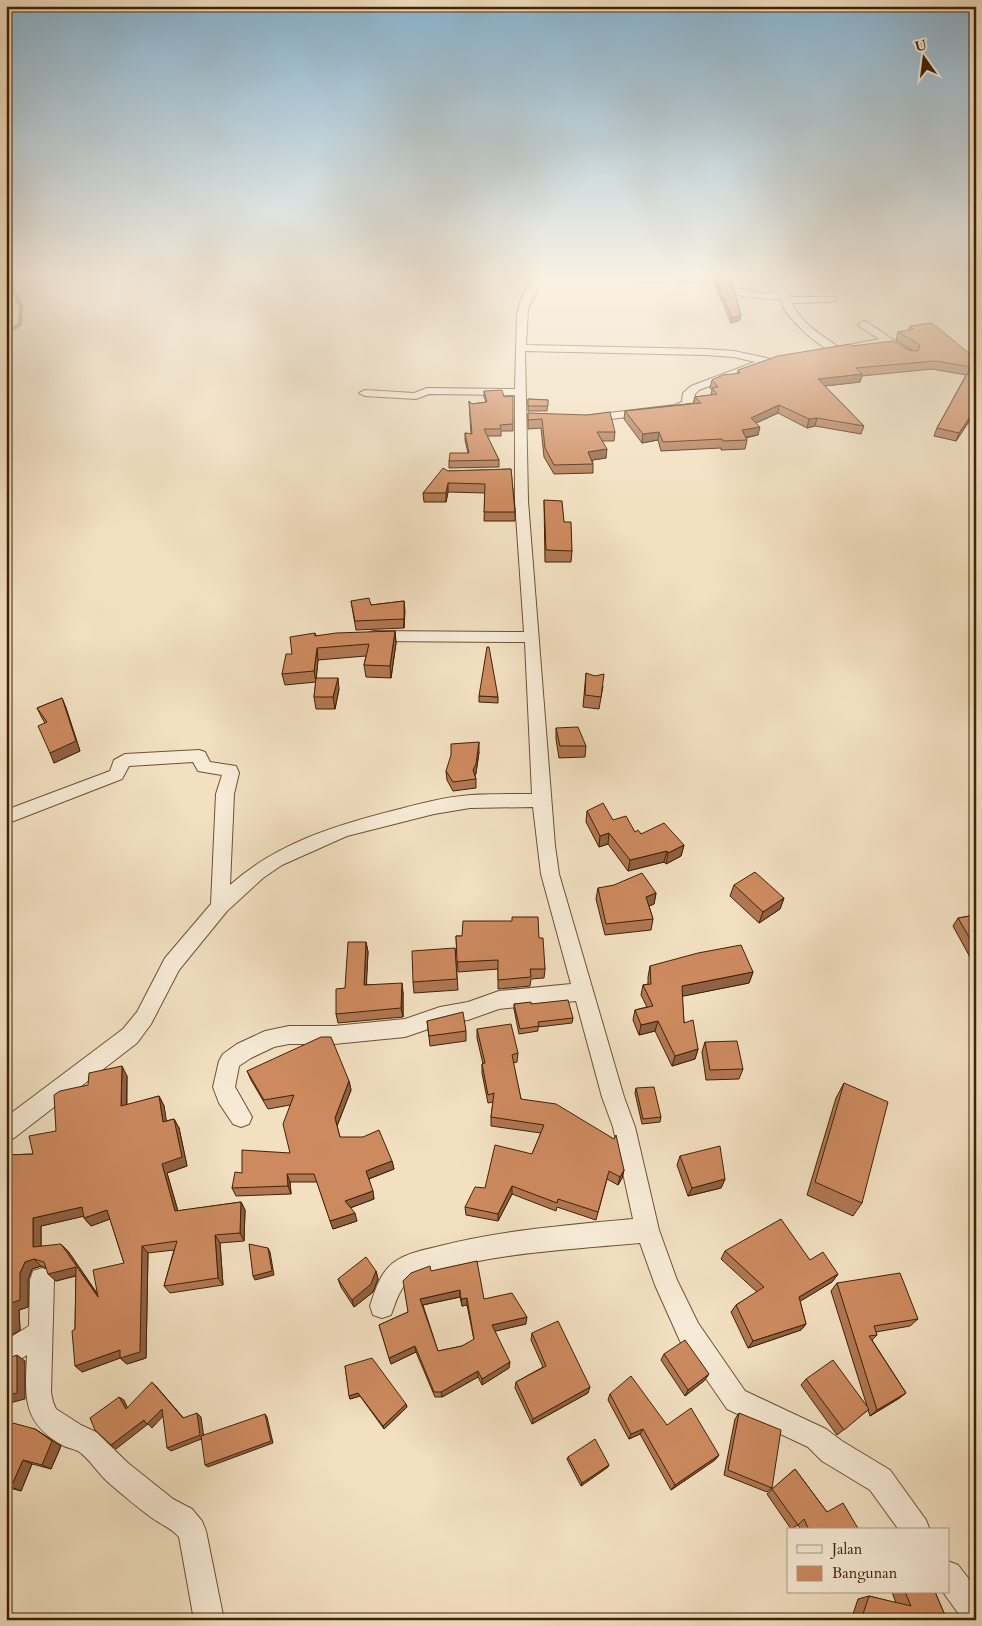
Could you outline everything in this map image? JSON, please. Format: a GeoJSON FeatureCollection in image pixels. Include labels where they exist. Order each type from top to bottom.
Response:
{"type":"FeatureCollection","features":[{"type":"Feature","properties":{"kind":"street"},"geometry":{"type":"LineString","coordinates":[[521,352],[520,392],[525,416],[516,472],[532,637],[540,800],[550,874],[613,1097],[624,1127],[647,1230],[667,1285],[689,1332],[736,1400],[817,1438],[832,1451],[880,1480],[915,1528]]}},
{"type":"Feature","properties":{"kind":"street"},"geometry":{"type":"LineString","coordinates":[[699,352],[734,354],[768,361]]}},
{"type":"Feature","properties":{"kind":"street"},"geometry":{"type":"LineString","coordinates":[[906,352],[911,355]]}},
{"type":"Feature","properties":{"kind":"street"},"geometry":{"type":"LineString","coordinates":[[576,418],[638,414],[677,408],[688,404],[689,393],[695,388],[781,358]]}},
{"type":"Feature","properties":{"kind":"street"},"geometry":{"type":"LineString","coordinates":[[366,394],[416,396],[427,391],[520,392]]}},
{"type":"Feature","properties":{"kind":"street"},"geometry":{"type":"LineString","coordinates":[[359,636],[532,637]]}},
{"type":"Feature","properties":{"kind":"street"},"geometry":{"type":"LineString","coordinates":[[6,817],[116,775],[120,764],[125,760],[199,756],[204,767],[224,768],[230,770],[231,773],[224,794],[220,906]]}},
{"type":"Feature","properties":{"kind":"street"},"geometry":{"type":"LineString","coordinates":[[6,1130],[130,1036],[144,1018],[172,964],[220,906],[256,873],[276,860],[343,830],[434,807],[470,802],[540,800]]}},
{"type":"Feature","properties":{"kind":"street"},"geometry":{"type":"LineString","coordinates":[[241,1117],[224,1087],[230,1061],[244,1050],[272,1038],[289,1035],[334,1035],[405,1028],[440,1016],[468,1011],[499,1000],[583,991]]}},
{"type":"Feature","properties":{"kind":"street"},"geometry":{"type":"LineString","coordinates":[[382,1306],[388,1289],[402,1271],[454,1253],[524,1242],[647,1230]]}},
{"type":"Feature","properties":{"kind":"street"},"geometry":{"type":"LineString","coordinates":[[42,1280],[38,1392],[40,1406],[47,1418],[73,1436],[87,1441],[118,1473],[163,1509],[182,1519],[192,1531],[209,1620]]}},
{"type":"Feature","properties":{"kind":"street"},"geometry":{"type":"LineString","coordinates":[[6,1355],[26,1340],[41,1333]]}},
{"type":"Feature","properties":{"kind":"street"},"geometry":{"type":"LineString","coordinates":[[950,1578],[976,1613]]}},
{"type":"Feature","properties":{"kind":"building"},"geometry":{"type":"Polygon","coordinates":[[[803,352],[967,352],[976,359],[976,408],[959,433],[937,428],[971,367],[935,361],[856,368],[862,374],[818,379],[864,426],[817,418],[809,419],[779,405],[751,418],[760,427],[742,430],[747,440],[723,441],[722,439],[663,442],[659,432],[643,434],[625,411],[701,403],[695,397],[717,394],[712,388],[718,387],[712,380],[723,375],[740,373],[738,370],[778,356],[803,352]]]}},
{"type":"Feature","properties":{"kind":"building"},"geometry":{"type":"Polygon","coordinates":[[[502,390],[504,397],[513,396],[513,424],[500,425],[501,429],[484,429],[499,460],[449,461],[450,453],[469,453],[465,433],[472,434],[469,401],[472,404],[487,402],[484,391],[502,390]]]}},
{"type":"Feature","properties":{"kind":"building"},"geometry":{"type":"Polygon","coordinates":[[[528,399],[548,400],[548,406],[528,406],[528,399]]]}},
{"type":"Feature","properties":{"kind":"building"},"geometry":{"type":"Polygon","coordinates":[[[610,412],[615,432],[597,432],[607,449],[588,452],[593,464],[554,465],[545,448],[542,419],[528,420],[528,413],[587,415],[610,412]]]}},
{"type":"Feature","properties":{"kind":"building"},"geometry":{"type":"Polygon","coordinates":[[[443,468],[448,471],[511,469],[515,512],[484,512],[485,484],[448,483],[446,493],[423,493],[443,468]]]}},
{"type":"Feature","properties":{"kind":"building"},"geometry":{"type":"Polygon","coordinates":[[[544,500],[562,501],[564,522],[571,522],[572,551],[546,550],[544,500]]]}},
{"type":"Feature","properties":{"kind":"building"},"geometry":{"type":"Polygon","coordinates":[[[369,598],[371,605],[404,601],[404,619],[355,621],[351,601],[369,598]]]}},
{"type":"Feature","properties":{"kind":"building"},"geometry":{"type":"Polygon","coordinates":[[[395,631],[390,666],[364,665],[369,644],[317,648],[314,671],[282,674],[286,654],[292,654],[290,637],[315,633],[315,636],[336,633],[395,631]]]}},
{"type":"Feature","properties":{"kind":"building"},"geometry":{"type":"Polygon","coordinates":[[[487,647],[489,647],[498,697],[479,696],[487,647]]]}},
{"type":"Feature","properties":{"kind":"building"},"geometry":{"type":"Polygon","coordinates":[[[586,673],[595,676],[604,674],[601,697],[585,695],[586,673]]]}},
{"type":"Feature","properties":{"kind":"building"},"geometry":{"type":"Polygon","coordinates":[[[316,678],[338,678],[333,697],[314,697],[316,678]]]}},
{"type":"Feature","properties":{"kind":"building"},"geometry":{"type":"Polygon","coordinates":[[[62,698],[76,741],[50,753],[38,726],[47,722],[37,708],[62,698]]]}},
{"type":"Feature","properties":{"kind":"building"},"geometry":{"type":"Polygon","coordinates":[[[578,727],[586,746],[560,746],[556,728],[578,727]]]}},
{"type":"Feature","properties":{"kind":"building"},"geometry":{"type":"Polygon","coordinates":[[[479,742],[476,764],[473,770],[476,779],[453,782],[446,771],[451,755],[451,744],[479,742]]]}},
{"type":"Feature","properties":{"kind":"building"},"geometry":{"type":"Polygon","coordinates":[[[603,803],[613,820],[626,816],[635,832],[638,830],[641,834],[664,823],[684,845],[668,853],[667,851],[630,860],[609,833],[600,836],[587,811],[603,803]]]}},
{"type":"Feature","properties":{"kind":"building"},"geometry":{"type":"Polygon","coordinates":[[[755,872],[784,898],[763,912],[734,885],[755,872]]]}},
{"type":"Feature","properties":{"kind":"building"},"geometry":{"type":"Polygon","coordinates":[[[642,873],[656,893],[646,897],[653,919],[606,924],[598,888],[614,885],[642,873]]]}},
{"type":"Feature","properties":{"kind":"building"},"geometry":{"type":"Polygon","coordinates":[[[976,915],[976,949],[958,918],[976,915]]]}},
{"type":"Feature","properties":{"kind":"building"},"geometry":{"type":"Polygon","coordinates":[[[512,917],[538,917],[539,938],[543,938],[545,969],[530,969],[531,977],[498,980],[498,960],[457,962],[456,936],[462,936],[463,921],[512,921],[512,917]]]}},
{"type":"Feature","properties":{"kind":"building"},"geometry":{"type":"Polygon","coordinates":[[[348,942],[366,942],[364,985],[402,983],[401,1008],[336,1014],[336,989],[345,988],[348,942]]]}},
{"type":"Feature","properties":{"kind":"building"},"geometry":{"type":"Polygon","coordinates":[[[741,945],[753,972],[682,986],[684,1023],[693,1020],[698,1049],[675,1056],[658,1021],[641,1025],[635,1010],[653,1006],[643,985],[651,984],[650,966],[698,953],[741,945]]]}},
{"type":"Feature","properties":{"kind":"building"},"geometry":{"type":"Polygon","coordinates":[[[455,948],[457,979],[413,982],[412,951],[455,948]]]}},
{"type":"Feature","properties":{"kind":"building"},"geometry":{"type":"Polygon","coordinates":[[[568,1000],[573,1018],[538,1022],[539,1026],[520,1029],[514,1004],[568,1000]]]}},
{"type":"Feature","properties":{"kind":"building"},"geometry":{"type":"Polygon","coordinates":[[[463,1012],[466,1031],[429,1036],[427,1021],[463,1012]]]}},
{"type":"Feature","properties":{"kind":"building"},"geometry":{"type":"Polygon","coordinates":[[[511,1024],[518,1053],[512,1055],[521,1099],[556,1104],[614,1139],[616,1135],[624,1170],[620,1177],[609,1171],[598,1212],[558,1199],[557,1203],[512,1186],[498,1214],[465,1207],[475,1187],[485,1188],[495,1145],[532,1154],[544,1125],[491,1117],[494,1093],[488,1095],[482,1064],[485,1063],[477,1029],[511,1024]]]}},
{"type":"Feature","properties":{"kind":"building"},"geometry":{"type":"Polygon","coordinates":[[[321,1037],[331,1037],[349,1081],[335,1118],[340,1137],[363,1137],[379,1130],[392,1161],[366,1171],[373,1191],[345,1201],[355,1213],[330,1221],[314,1174],[287,1174],[288,1186],[232,1188],[235,1172],[242,1173],[242,1150],[290,1153],[283,1124],[294,1095],[264,1100],[247,1071],[321,1037]]]}},
{"type":"Feature","properties":{"kind":"building"},"geometry":{"type":"Polygon","coordinates":[[[737,1041],[743,1069],[710,1070],[705,1042],[737,1041]]]}},
{"type":"Feature","properties":{"kind":"building"},"geometry":{"type":"Polygon","coordinates":[[[122,1066],[121,1106],[159,1096],[163,1122],[174,1119],[182,1157],[162,1164],[175,1211],[241,1202],[240,1233],[215,1235],[218,1278],[164,1286],[177,1241],[142,1246],[140,1352],[120,1358],[120,1350],[75,1366],[72,1331],[75,1329],[76,1267],[48,1274],[44,1262],[34,1259],[25,1262],[20,1273],[20,1300],[11,1303],[11,1323],[6,1326],[6,1155],[33,1154],[29,1136],[56,1131],[54,1095],[60,1091],[88,1085],[89,1073],[122,1066]],[[82,1207],[33,1218],[33,1247],[61,1244],[98,1297],[93,1270],[124,1263],[107,1210],[84,1218],[82,1207]]]}},
{"type":"Feature","properties":{"kind":"building"},"geometry":{"type":"Polygon","coordinates":[[[844,1083],[888,1102],[862,1203],[815,1182],[844,1083]]]}},
{"type":"Feature","properties":{"kind":"building"},"geometry":{"type":"Polygon","coordinates":[[[654,1087],[661,1117],[643,1119],[636,1088],[654,1087]]]}},
{"type":"Feature","properties":{"kind":"building"},"geometry":{"type":"Polygon","coordinates":[[[720,1146],[725,1179],[692,1188],[680,1156],[720,1146]]]}},
{"type":"Feature","properties":{"kind":"building"},"geometry":{"type":"Polygon","coordinates":[[[781,1219],[810,1260],[823,1252],[838,1274],[799,1297],[806,1324],[753,1341],[736,1305],[764,1287],[725,1251],[781,1219]]]}},
{"type":"Feature","properties":{"kind":"building"},"geometry":{"type":"Polygon","coordinates":[[[249,1244],[268,1248],[272,1271],[253,1276],[249,1244]]]}},
{"type":"Feature","properties":{"kind":"building"},"geometry":{"type":"Polygon","coordinates":[[[366,1257],[376,1271],[371,1284],[352,1300],[338,1279],[366,1257]]]}},
{"type":"Feature","properties":{"kind":"building"},"geometry":{"type":"Polygon","coordinates":[[[477,1261],[484,1299],[512,1293],[527,1317],[492,1325],[510,1362],[482,1379],[478,1371],[441,1392],[434,1392],[415,1346],[389,1358],[379,1325],[408,1312],[403,1281],[411,1273],[430,1266],[431,1271],[477,1261]],[[460,1290],[420,1299],[438,1351],[462,1346],[474,1339],[467,1298],[461,1299],[460,1290]]]}},
{"type":"Feature","properties":{"kind":"building"},"geometry":{"type":"Polygon","coordinates":[[[900,1273],[918,1319],[874,1326],[877,1335],[869,1336],[906,1393],[877,1410],[837,1283],[900,1273]]]}},
{"type":"Feature","properties":{"kind":"building"},"geometry":{"type":"Polygon","coordinates":[[[558,1321],[590,1387],[533,1419],[516,1382],[546,1366],[532,1333],[558,1321]]]}},
{"type":"Feature","properties":{"kind":"building"},"geometry":{"type":"Polygon","coordinates":[[[685,1340],[709,1374],[688,1390],[664,1354],[685,1340]]]}},
{"type":"Feature","properties":{"kind":"building"},"geometry":{"type":"Polygon","coordinates":[[[17,1355],[17,1393],[6,1396],[6,1359],[17,1355]]]}},
{"type":"Feature","properties":{"kind":"building"},"geometry":{"type":"Polygon","coordinates":[[[372,1358],[406,1404],[383,1426],[358,1393],[349,1396],[345,1366],[372,1358]]]}},
{"type":"Feature","properties":{"kind":"building"},"geometry":{"type":"Polygon","coordinates":[[[833,1360],[869,1409],[844,1430],[806,1379],[833,1360]]]}},
{"type":"Feature","properties":{"kind":"building"},"geometry":{"type":"Polygon","coordinates":[[[631,1376],[667,1425],[691,1408],[719,1455],[675,1485],[643,1429],[631,1434],[610,1394],[631,1376]]]}},
{"type":"Feature","properties":{"kind":"building"},"geometry":{"type":"Polygon","coordinates":[[[152,1382],[183,1418],[197,1413],[200,1435],[167,1448],[162,1409],[147,1424],[144,1420],[111,1445],[95,1430],[90,1418],[119,1397],[126,1409],[152,1382]]]}},
{"type":"Feature","properties":{"kind":"building"},"geometry":{"type":"Polygon","coordinates":[[[739,1413],[781,1430],[772,1488],[728,1470],[739,1413]]]}},
{"type":"Feature","properties":{"kind":"building"},"geometry":{"type":"Polygon","coordinates":[[[265,1414],[271,1441],[205,1465],[201,1436],[265,1414]]]}},
{"type":"Feature","properties":{"kind":"building"},"geometry":{"type":"Polygon","coordinates":[[[13,1423],[35,1429],[52,1441],[42,1465],[23,1460],[11,1487],[6,1486],[6,1437],[13,1423]]]}},
{"type":"Feature","properties":{"kind":"building"},"geometry":{"type":"Polygon","coordinates":[[[595,1439],[609,1465],[582,1483],[568,1457],[595,1439]]]}},
{"type":"Feature","properties":{"kind":"building"},"geometry":{"type":"Polygon","coordinates":[[[795,1469],[827,1512],[843,1503],[858,1528],[808,1528],[804,1519],[798,1525],[772,1489],[795,1469]]]}},
{"type":"Feature","properties":{"kind":"building"},"geometry":{"type":"Polygon","coordinates":[[[906,1594],[936,1594],[947,1620],[861,1620],[869,1596],[911,1606],[906,1594]]]}}]}
